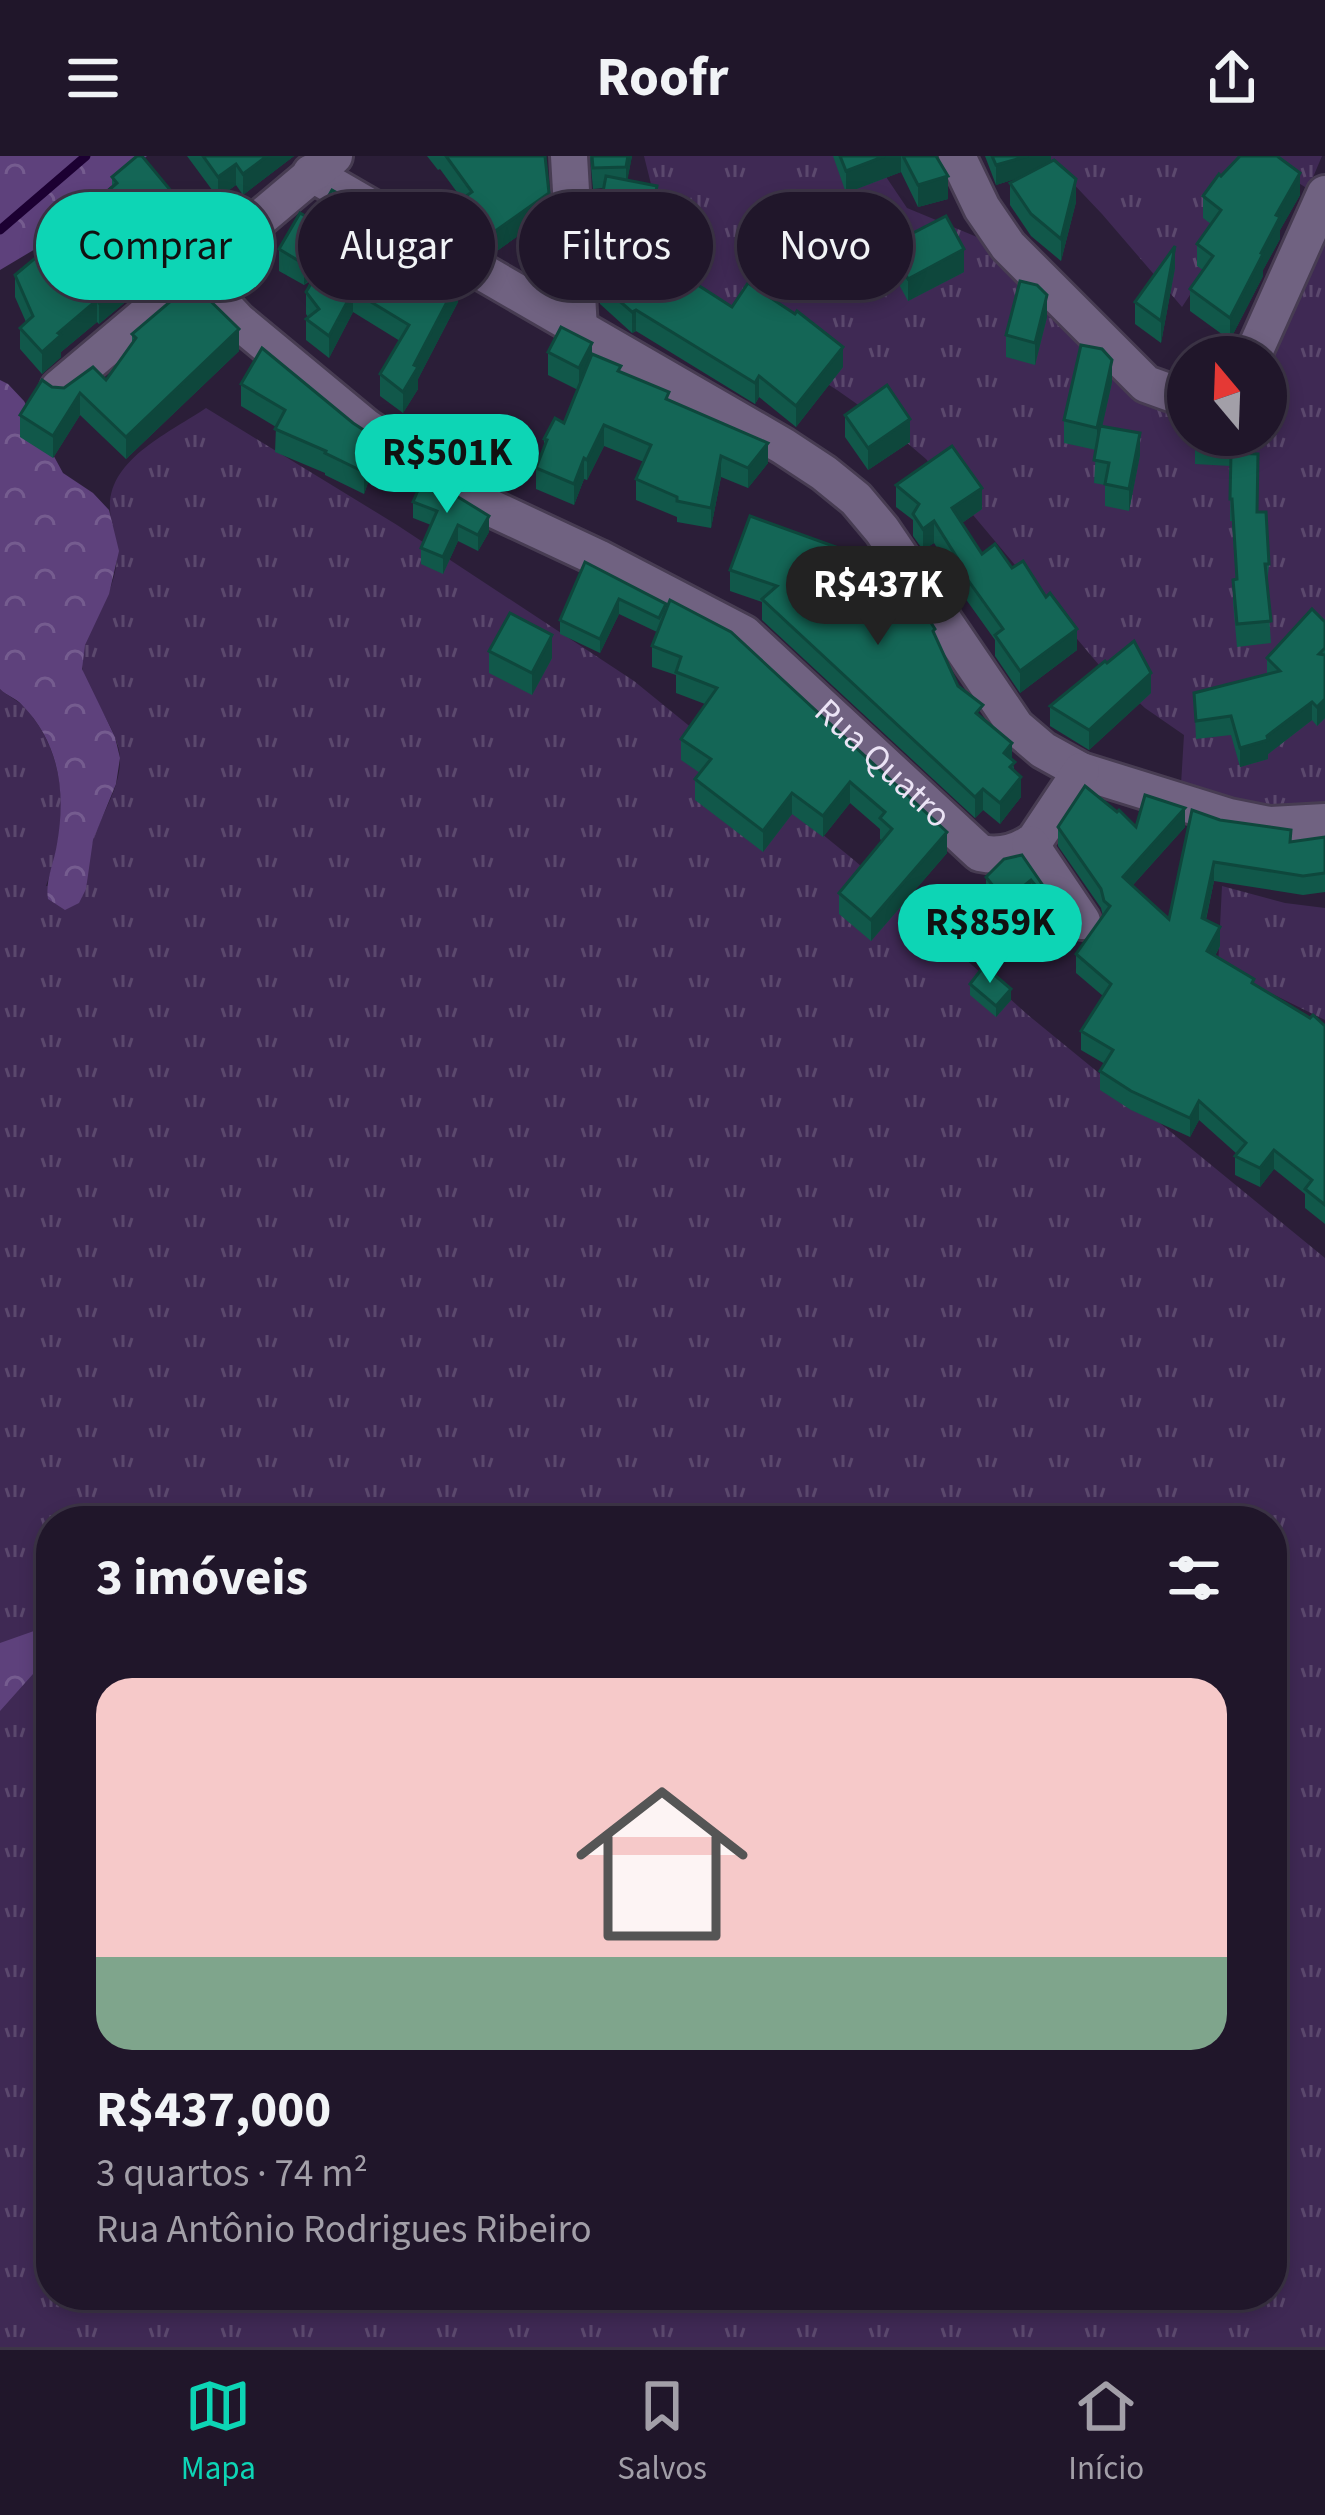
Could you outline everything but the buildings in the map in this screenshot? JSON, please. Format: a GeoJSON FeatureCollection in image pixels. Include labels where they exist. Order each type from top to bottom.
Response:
{"type":"FeatureCollection","features":[{"type":"Feature","properties":{"kind":"street"},"geometry":{"type":"LineString","coordinates":[[568,156],[579,329]]}},
{"type":"Feature","properties":{"kind":"street"},"geometry":{"type":"LineString","coordinates":[[956,156],[1008,246],[1146,384],[1167,392]]}},
{"type":"Feature","properties":{"kind":"street"},"geometry":{"type":"LineString","coordinates":[[274,206],[323,165],[579,329],[824,473],[856,499],[882,530],[1016,727],[1081,772],[1247,822],[1288,826],[1325,822]]}},
{"type":"Feature","properties":{"kind":"street"},"geometry":{"type":"LineString","coordinates":[[1261,336],[1325,194]]}},
{"type":"Feature","properties":{"kind":"street"},"geometry":{"type":"LineString","coordinates":[[59,388],[163,300]]}},
{"type":"Feature","properties":{"kind":"street","name":"Rua Quatro"},"geometry":{"type":"LineString","coordinates":[[218,300],[368,428],[491,508],[745,634],[980,853],[1005,854],[1030,844]]}},
{"type":"Feature","properties":{"kind":"street"},"geometry":{"type":"LineString","coordinates":[[1081,772],[1030,844],[1082,921]]}},
{"type":"Feature","properties":{"kind":"green space"},"geometry":{"type":"Polygon","coordinates":[[[0,156],[147,156],[104,192],[36,192],[36,249],[0,270],[0,156]]]}},
{"type":"Feature","properties":{"kind":"green space"},"geometry":{"type":"Polygon","coordinates":[[[644,156],[872,156],[896,192],[737,192],[737,300],[913,300],[913,210],[977,237],[1127,391],[1167,408],[1167,456],[1287,456],[1287,336],[1280,336],[1325,217],[1325,813],[1271,813],[1181,785],[1184,735],[1145,708],[1099,665],[926,459],[837,390],[704,306],[701,300],[713,300],[713,192],[653,192],[644,156]]]}},
{"type":"Feature","properties":{"kind":"green space"},"geometry":{"type":"Polygon","coordinates":[[[1047,156],[1322,156],[1308,189],[1274,167],[1182,307],[1047,156]]]}},
{"type":"Feature","properties":{"kind":"green space"},"geometry":{"type":"Polygon","coordinates":[[[0,380],[24,401],[63,473],[109,510],[119,551],[109,594],[85,645],[82,669],[115,737],[120,758],[116,784],[93,840],[86,889],[79,903],[65,910],[48,899],[47,892],[61,807],[52,752],[35,720],[0,689],[0,380]]]}},
{"type":"Feature","properties":{"kind":"green space"},"geometry":{"type":"Polygon","coordinates":[[[206,408],[397,525],[634,681],[854,860],[1028,1015],[1325,1258],[1325,2347],[0,2347],[0,689],[38,725],[57,769],[61,816],[46,886],[86,889],[92,844],[114,791],[120,758],[114,734],[84,675],[83,654],[116,568],[112,491],[130,461],[206,408]]]}},
{"type":"Feature","properties":{"kind":"green space"},"geometry":{"type":"Polygon","coordinates":[[[1222,886],[1325,908],[1325,1020],[1218,967],[1222,886]]]}},
{"type":"Feature","properties":{"kind":"green space"},"geometry":{"type":"Polygon","coordinates":[[[36,1630],[36,1672],[0,1711],[0,1643],[36,1630]]]}},
{"type":"Feature","properties":{"kind":"waterway"},"geometry":{"type":"LineString","coordinates":[[0,230],[86,156]]}}]}
